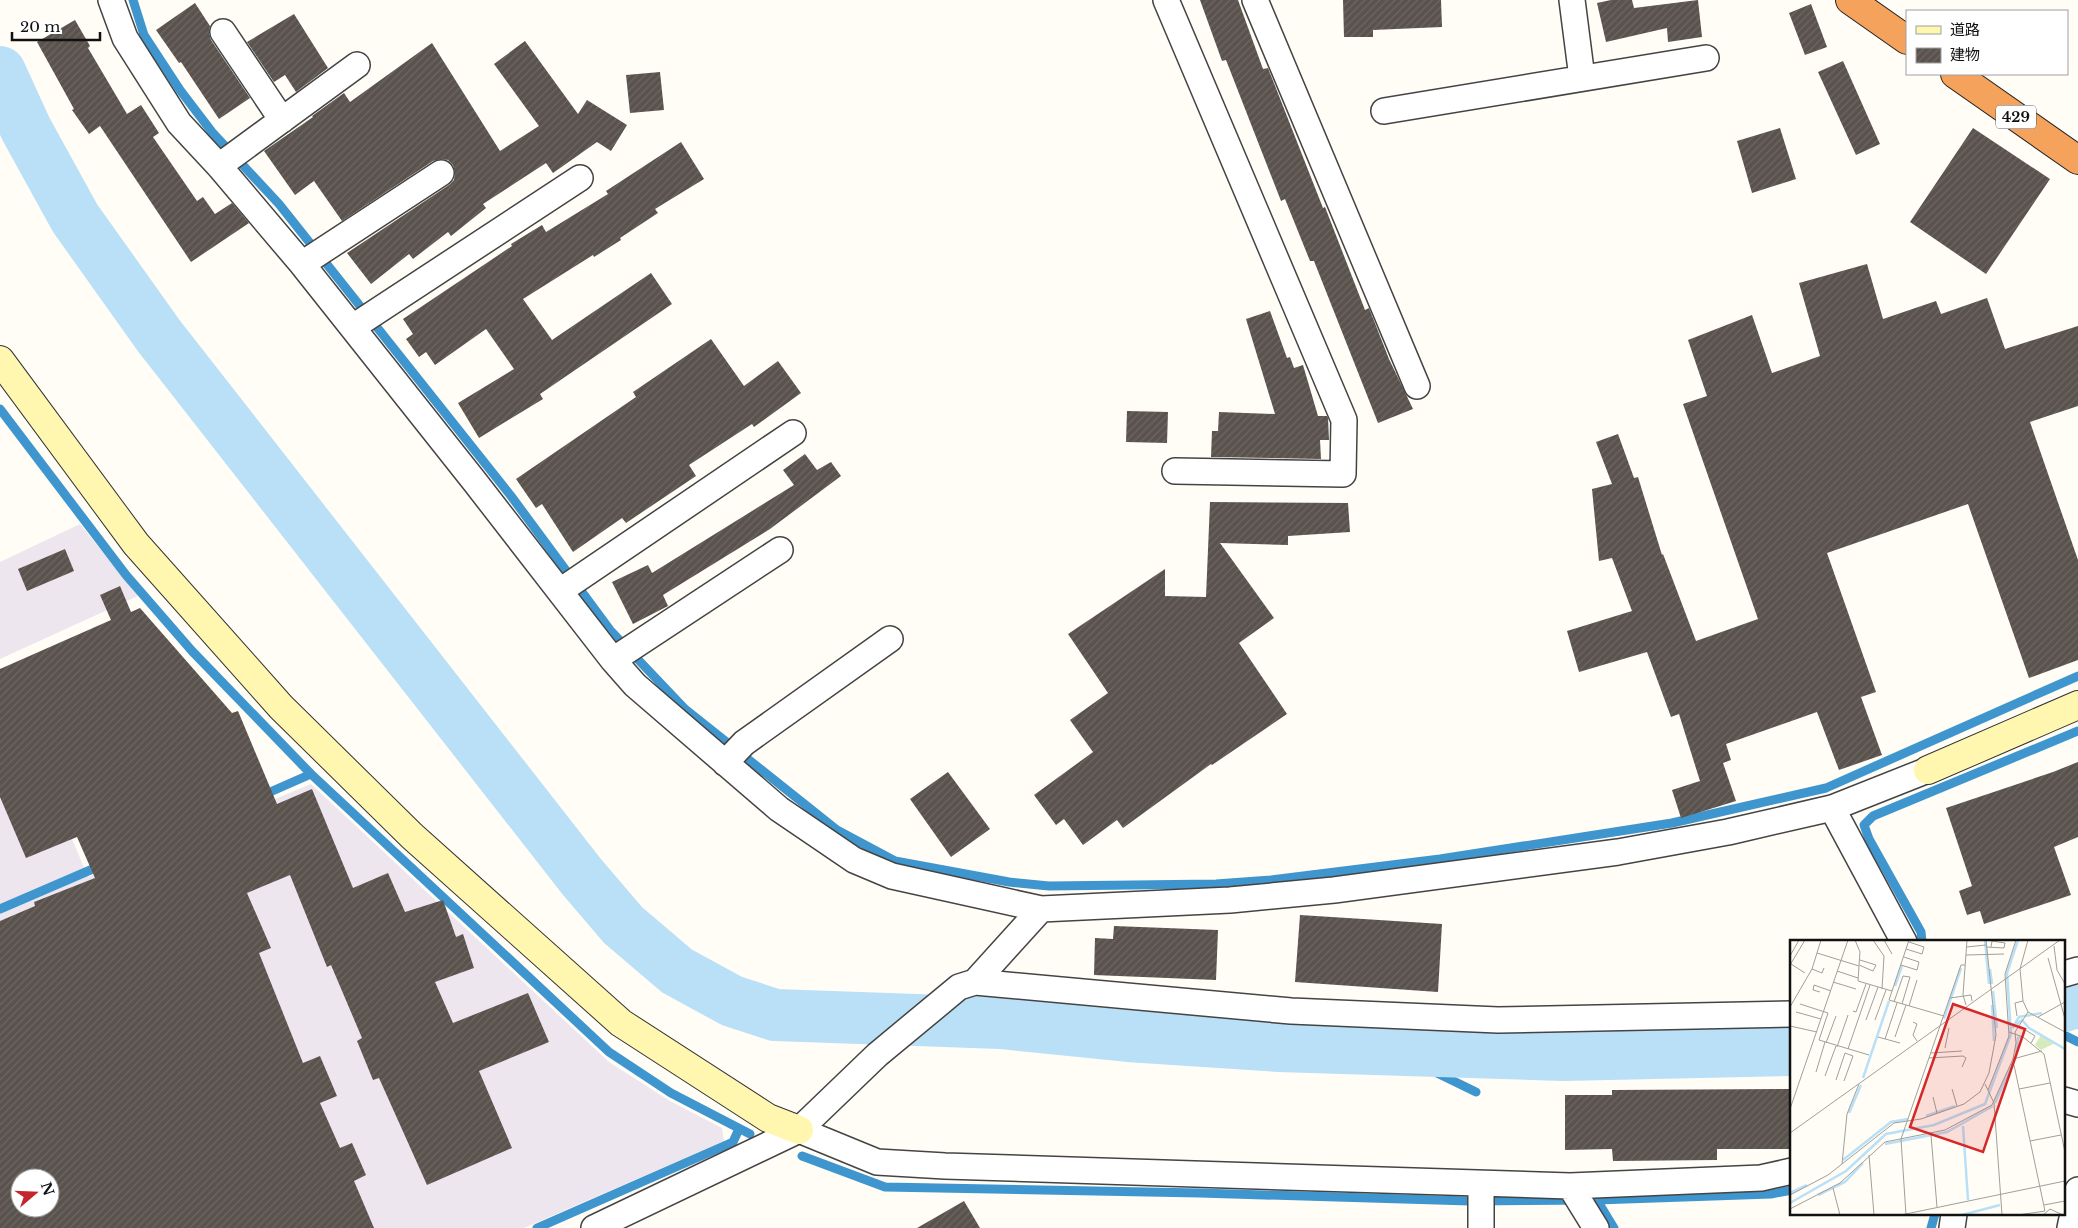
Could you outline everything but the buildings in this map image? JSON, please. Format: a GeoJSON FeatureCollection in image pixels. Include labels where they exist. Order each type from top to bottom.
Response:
{"type":"FeatureCollection","features":[{"type":"Feature","properties":{"kind":"highway"},"geometry":{"type":"LineString","coordinates":[[1850,0],[1906,39]]}},
{"type":"Feature","properties":{"kind":"highway","name":"429"},"geometry":{"type":"LineString","coordinates":[[1956,75],[2078,160]]}},
{"type":"Feature","properties":{"kind":"street"},"geometry":{"type":"LineString","coordinates":[[111,0],[125,38],[179,123],[230,158],[364,320],[624,653],[635,685],[734,754],[779,810],[854,860],[892,876],[1041,909],[1230,900],[1410,880],[1618,852],[1728,832],[1832,808],[1928,770],[2078,705]]}},
{"type":"Feature","properties":{"kind":"street"},"geometry":{"type":"LineString","coordinates":[[1166,0],[1344,420],[1343,474],[1175,471]]}},
{"type":"Feature","properties":{"kind":"street"},"geometry":{"type":"LineString","coordinates":[[1255,0],[1417,386]]}},
{"type":"Feature","properties":{"kind":"street"},"geometry":{"type":"LineString","coordinates":[[1572,0],[1582,78]]}},
{"type":"Feature","properties":{"kind":"street"},"geometry":{"type":"LineString","coordinates":[[223,32],[282,120]]}},
{"type":"Feature","properties":{"kind":"street"},"geometry":{"type":"LineString","coordinates":[[1384,111],[1706,58]]}},
{"type":"Feature","properties":{"kind":"street"},"geometry":{"type":"LineString","coordinates":[[230,158],[357,65]]}},
{"type":"Feature","properties":{"kind":"street"},"geometry":{"type":"LineString","coordinates":[[312,257],[441,173]]}},
{"type":"Feature","properties":{"kind":"street"},"geometry":{"type":"LineString","coordinates":[[364,320],[580,178]]}},
{"type":"Feature","properties":{"kind":"street"},"geometry":{"type":"LineString","coordinates":[[0,360],[136,544],[281,707],[412,836],[620,1023],[768,1118],[877,1162],[1481,1203],[1761,1178],[1790,1171]]}},
{"type":"Feature","properties":{"kind":"street"},"geometry":{"type":"LineString","coordinates":[[570,584],[793,433]]}},
{"type":"Feature","properties":{"kind":"street"},"geometry":{"type":"LineString","coordinates":[[624,653],[780,550]]}},
{"type":"Feature","properties":{"kind":"street"},"geometry":{"type":"LineString","coordinates":[[734,754],[890,638]]}},
{"type":"Feature","properties":{"kind":"street"},"geometry":{"type":"LineString","coordinates":[[1832,808],[1903,940]]}},
{"type":"Feature","properties":{"kind":"street"},"geometry":{"type":"LineString","coordinates":[[594,1228],[799,1130],[877,1055],[967,984],[1041,909]]}},
{"type":"Feature","properties":{"kind":"street"},"geometry":{"type":"LineString","coordinates":[[967,984],[1291,1011],[1498,1020],[1790,1014]]}},
{"type":"Feature","properties":{"kind":"street"},"geometry":{"type":"LineString","coordinates":[[2070,1228],[2078,1190]]}},
{"type":"Feature","properties":{"kind":"street"},"geometry":{"type":"LineString","coordinates":[[1576,1195],[1596,1228]]}},
{"type":"Feature","properties":{"kind":"shaded area"},"geometry":{"type":"Polygon","coordinates":[[[80,524],[138,596],[0,659],[0,562],[80,524]]]}},
{"type":"Feature","properties":{"kind":"shaded area"},"geometry":{"type":"Polygon","coordinates":[[[0,667],[88,877],[311,784],[609,1062],[670,1101],[722,1128],[724,1141],[524,1228],[0,1228],[0,667]]]}},
{"type":"Feature","properties":{"kind":"waterway"},"geometry":{"type":"LineString","coordinates":[[133,0],[144,35],[180,90],[212,132],[279,204],[511,496],[610,630],[685,709],[837,830],[895,861],[1009,882],[1049,886],[1216,884],[1271,880],[1440,859],[1672,823],[1826,788],[2078,676]]}},
{"type":"Feature","properties":{"kind":"waterway"},"geometry":{"type":"LineString","coordinates":[[0,72],[26,129],[75,218],[159,336],[582,877],[623,925],[677,971],[732,1001],[775,1015],[1001,1023],[1128,1036],[1279,1046],[1563,1055],[1790,1050]]}},
{"type":"Feature","properties":{"kind":"waterway"},"geometry":{"type":"LineString","coordinates":[[0,409],[126,575],[192,651],[311,774],[609,1052],[671,1093],[750,1134]]}},
{"type":"Feature","properties":{"kind":"waterway"},"geometry":{"type":"LineString","coordinates":[[1922,940],[1921,932],[1869,839],[1864,825],[1873,816],[2078,731]]}},
{"type":"Feature","properties":{"kind":"waterway"},"geometry":{"type":"LineString","coordinates":[[261,796],[311,774]]}},
{"type":"Feature","properties":{"kind":"waterway"},"geometry":{"type":"LineString","coordinates":[[0,909],[102,865]]}},
{"type":"Feature","properties":{"kind":"waterway"},"geometry":{"type":"LineString","coordinates":[[2066,1005],[2078,1000]]}},
{"type":"Feature","properties":{"kind":"waterway"},"geometry":{"type":"LineString","coordinates":[[2066,1022],[2078,1024]]}},
{"type":"Feature","properties":{"kind":"waterway"},"geometry":{"type":"LineString","coordinates":[[2066,1036],[2078,1042]]}},
{"type":"Feature","properties":{"kind":"waterway"},"geometry":{"type":"LineString","coordinates":[[1429,1051],[1437,1073],[1476,1092]]}},
{"type":"Feature","properties":{"kind":"waterway"},"geometry":{"type":"LineString","coordinates":[[537,1228],[733,1142],[739,1129]]}},
{"type":"Feature","properties":{"kind":"waterway"},"geometry":{"type":"LineString","coordinates":[[802,1156],[885,1187],[1200,1193],[1470,1201],[1597,1200],[1614,1228]]}},
{"type":"Feature","properties":{"kind":"waterway"},"geometry":{"type":"LineString","coordinates":[[1594,1197],[1597,1200],[1771,1194],[1790,1190]]}},
{"type":"Feature","properties":{"kind":"waterway"},"geometry":{"type":"LineString","coordinates":[[1931,1228],[1934,1216]]}}]}
